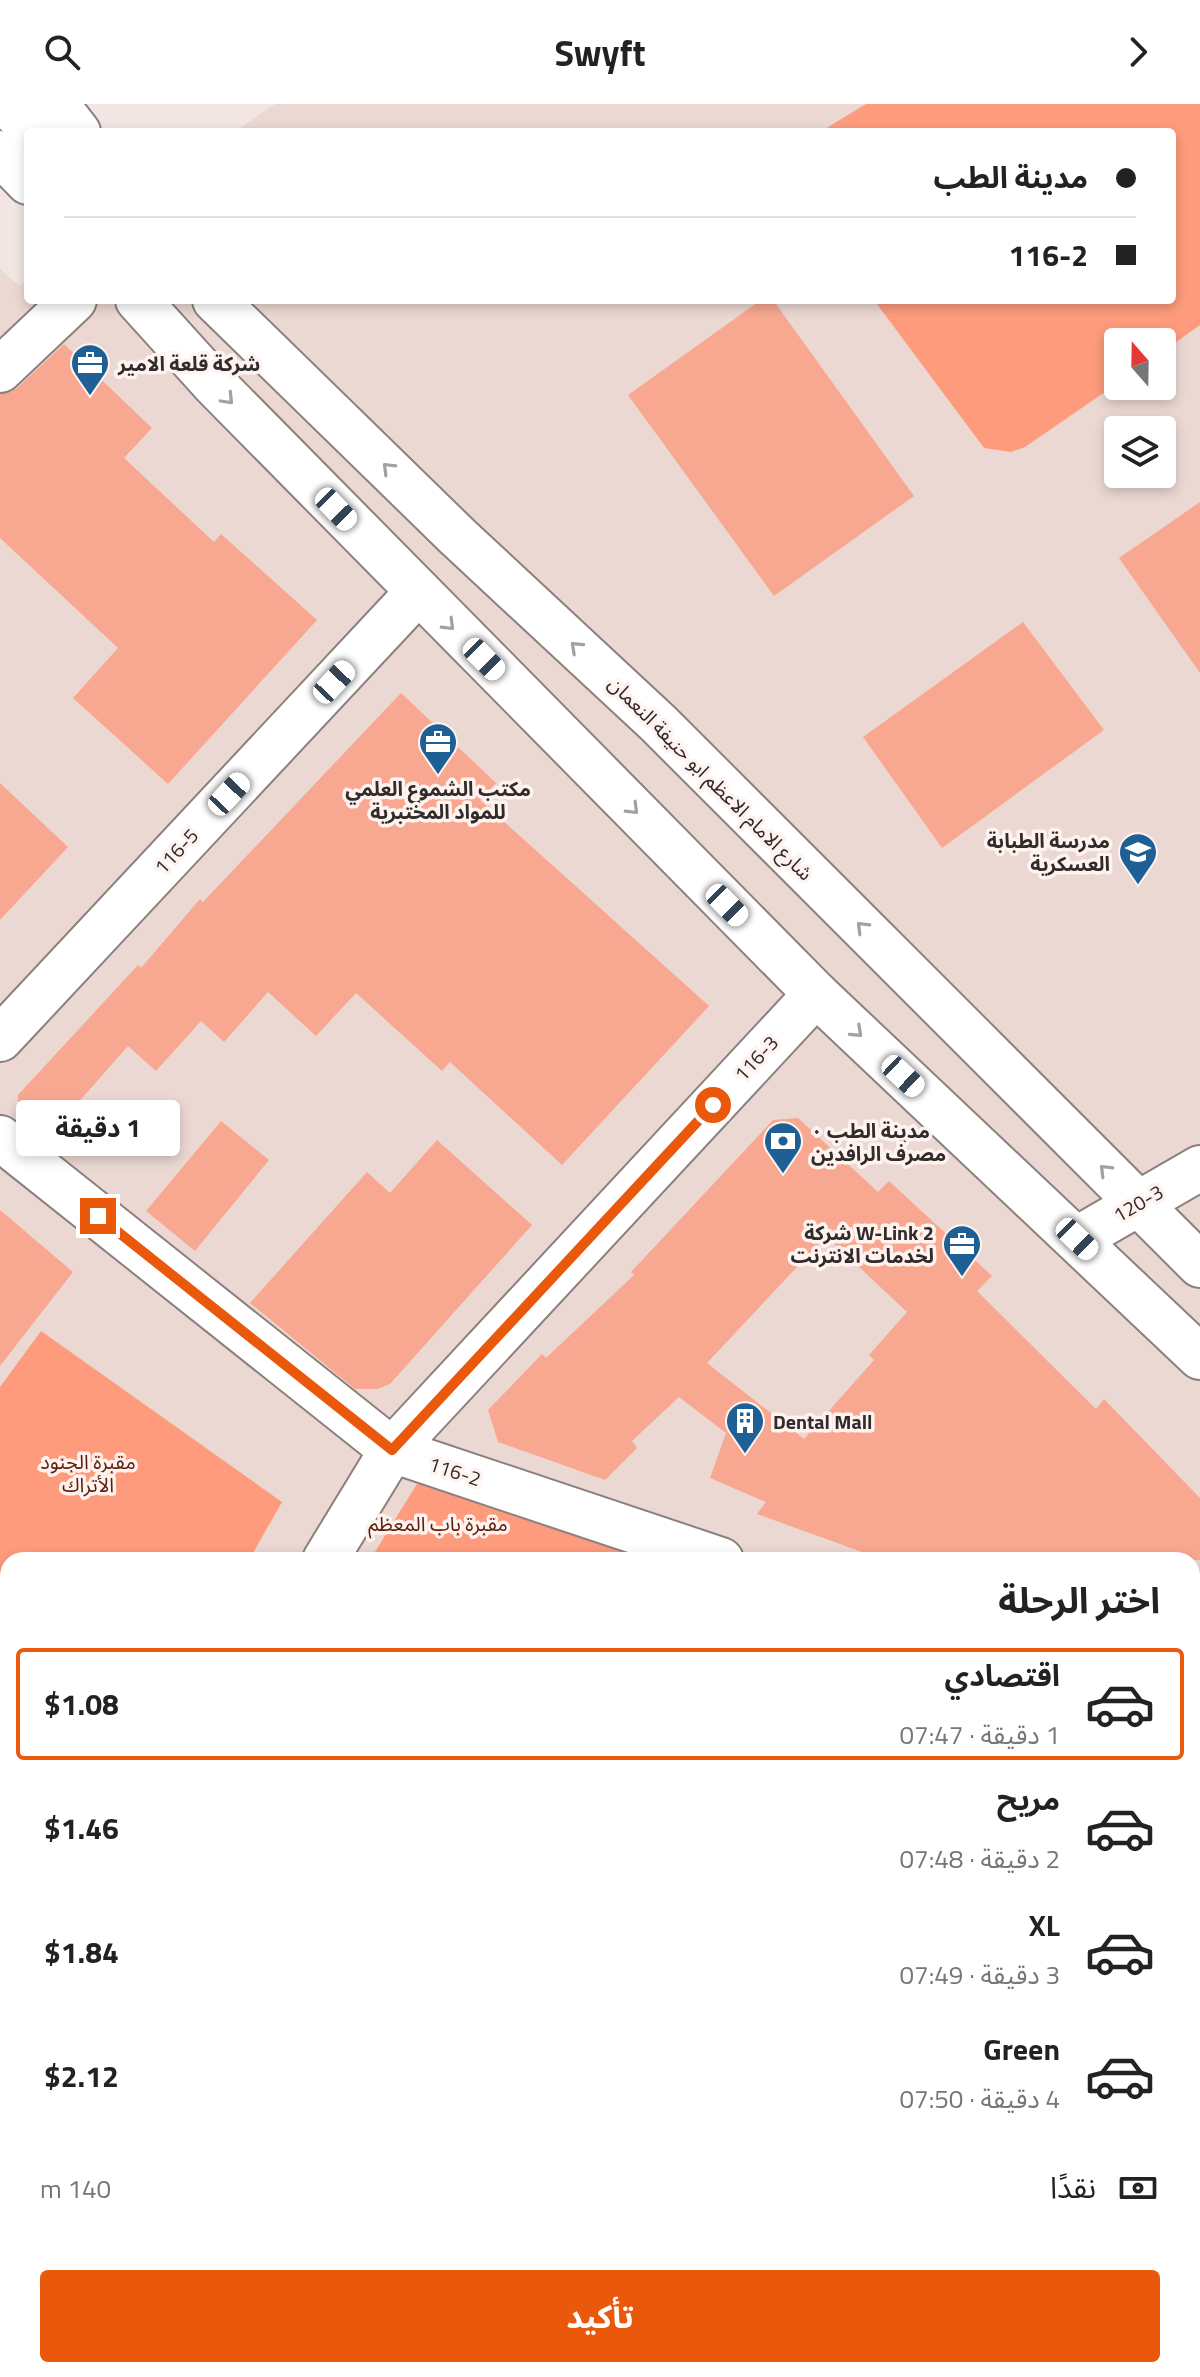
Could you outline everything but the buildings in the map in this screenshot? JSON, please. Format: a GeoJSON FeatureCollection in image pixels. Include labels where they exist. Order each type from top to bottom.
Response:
{"type":"FeatureCollection","features":[{"type":"Feature","properties":{"kind":"main road"},"geometry":{"type":"LineString","coordinates":[[6,104],[32,128]]}},
{"type":"Feature","properties":{"kind":"main road"},"geometry":{"type":"LineString","coordinates":[[56,104],[75,128]]}},
{"type":"Feature","properties":{"kind":"main road"},"geometry":{"type":"LineString","coordinates":[[0,153],[24,178]]}},
{"type":"Feature","properties":{"kind":"main road"},"geometry":{"type":"LineString","coordinates":[[0,192],[24,212]]}},
{"type":"Feature","properties":{"kind":"main road"},"geometry":{"type":"LineString","coordinates":[[0,370],[70,304]]}},
{"type":"Feature","properties":{"kind":"main road"},"geometry":{"type":"LineString","coordinates":[[142,304],[214,384],[417,593],[816,994],[1200,1357]]}},
{"type":"Feature","properties":{"kind":"main road","name":"شارع الامام الاعظم ابو حنيفة النعمان"},"geometry":{"type":"LineString","coordinates":[[219,304],[458,537],[658,723],[1200,1265]]}},
{"type":"Feature","properties":{"kind":"main road","name":"116-5"},"geometry":{"type":"LineString","coordinates":[[0,1039],[417,593]]}},
{"type":"Feature","properties":{"kind":"main road","name":"116-3"},"geometry":{"type":"LineString","coordinates":[[330,1552],[392,1450],[816,994]]}},
{"type":"Feature","properties":{"kind":"main road","name":"116-2"},"geometry":{"type":"LineString","coordinates":[[0,1138],[392,1450],[697,1552]]}},
{"type":"Feature","properties":{"kind":"main road","name":"120-3"},"geometry":{"type":"LineString","coordinates":[[1077,1239],[1200,1168]]}},
{"type":"Feature","properties":{"kind":"shaded area"},"geometry":{"type":"Polygon","coordinates":[[[275,104],[1200,104],[1200,1552],[0,1552],[0,269],[19,286],[24,283],[24,304],[1176,304],[1176,128],[240,128],[275,104]]]}},
{"type":"Feature","properties":{"kind":"green space"},"geometry":{"type":"Polygon","coordinates":[[[866,104],[1200,104],[1200,325],[1176,342],[1176,328],[1104,328],[1104,393],[1025,447],[1011,452],[984,448],[877,304],[1176,304],[1176,128],[827,128],[866,104]]]}},
{"type":"Feature","properties":{"kind":"green space","name":"مقبرة الجنود الأتراك"},"geometry":{"type":"Polygon","coordinates":[[[41,1331],[282,1502],[254,1552],[0,1552],[0,1387],[41,1331]]]}},
{"type":"Feature","properties":{"kind":"green space","name":"مقبرة باب المعظم"},"geometry":{"type":"Polygon","coordinates":[[[420,1479],[640,1552],[375,1552],[420,1479]]]}},
{"type":"Feature","properties":{"kind":"place","name":"شركة قلعة الامير"},"geometry":{"type":"Point","coordinates":[90,397]}},
{"type":"Feature","properties":{"kind":"place","name":"مكتب الشموع العلمي للمواد المختبرية"},"geometry":{"type":"Point","coordinates":[438,776]}},
{"type":"Feature","properties":{"kind":"place","name":"مدرسة الطبابة العسكرية"},"geometry":{"type":"Point","coordinates":[1138,886]}},
{"type":"Feature","properties":{"kind":"place","name":"مدينة الطب ٠ مصرف الرافدين"},"geometry":{"type":"Point","coordinates":[783,1175]}},
{"type":"Feature","properties":{"kind":"place","name":"شركة W-Link 2 لخدمات الانترنت"},"geometry":{"type":"Point","coordinates":[962,1278]}},
{"type":"Feature","properties":{"kind":"place","name":"Dental Mall"},"geometry":{"type":"Point","coordinates":[745,1455]}},
{"type":"Feature","properties":{"kind":"route"},"geometry":{"type":"LineString","coordinates":[[98,1216],[392,1450],[713,1105]]}}]}
